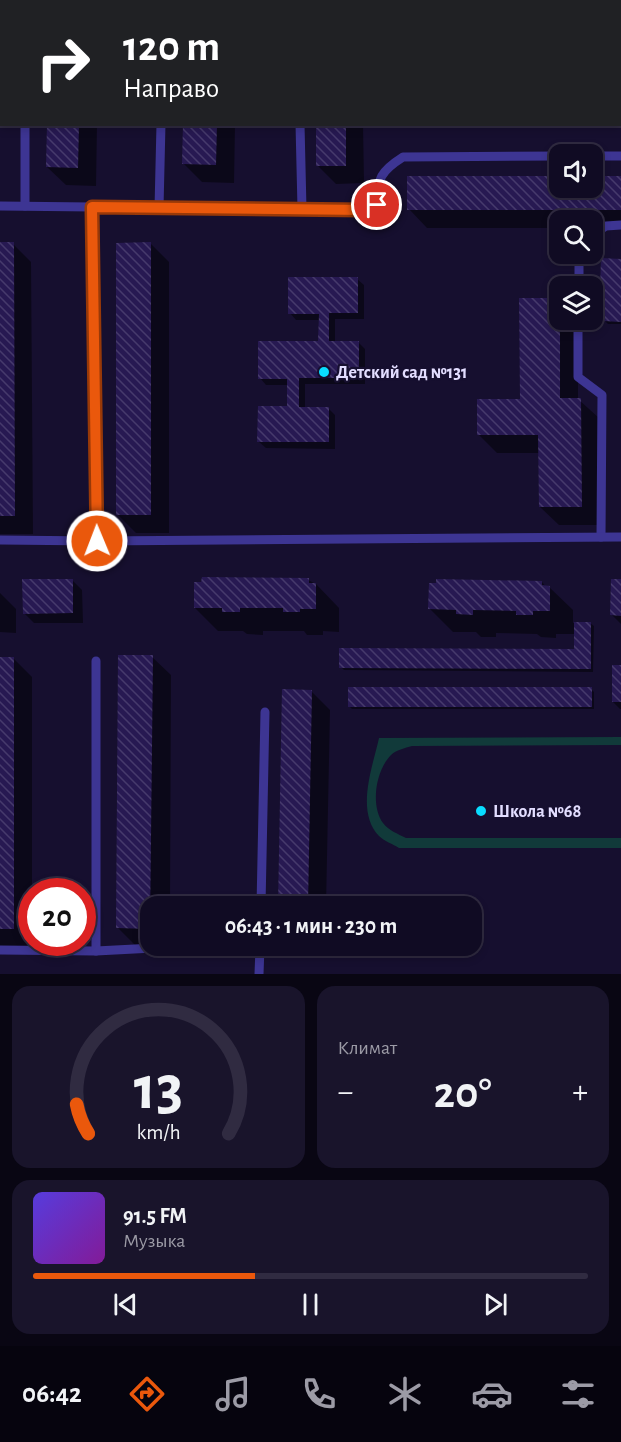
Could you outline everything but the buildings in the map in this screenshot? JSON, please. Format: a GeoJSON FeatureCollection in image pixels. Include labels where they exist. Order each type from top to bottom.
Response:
{"type":"FeatureCollection","features":[{"type":"Feature","properties":{"kind":"lane"},"geometry":{"type":"LineString","coordinates":[[25,126],[25,206]]}},
{"type":"Feature","properties":{"kind":"lane"},"geometry":{"type":"LineString","coordinates":[[159,208],[161,126]]}},
{"type":"Feature","properties":{"kind":"lane"},"geometry":{"type":"LineString","coordinates":[[300,126],[302,209]]}},
{"type":"Feature","properties":{"kind":"lane"},"geometry":{"type":"LineString","coordinates":[[0,206],[366,210],[377,205],[377,191],[384,169],[403,157],[549,156]]}},
{"type":"Feature","properties":{"kind":"lane"},"geometry":{"type":"LineString","coordinates":[[603,156],[621,156]]}},
{"type":"Feature","properties":{"kind":"lane"},"geometry":{"type":"LineString","coordinates":[[92,207],[97,541]]}},
{"type":"Feature","properties":{"kind":"lane"},"geometry":{"type":"LineString","coordinates":[[603,228],[621,225]]}},
{"type":"Feature","properties":{"kind":"lane"},"geometry":{"type":"LineString","coordinates":[[579,330],[578,377],[602,395],[601,537]]}},
{"type":"Feature","properties":{"kind":"lane"},"geometry":{"type":"LineString","coordinates":[[0,540],[621,537]]}},
{"type":"Feature","properties":{"kind":"lane"},"geometry":{"type":"LineString","coordinates":[[96,661],[96,878]]}},
{"type":"Feature","properties":{"kind":"lane"},"geometry":{"type":"LineString","coordinates":[[261,896],[265,712]]}},
{"type":"Feature","properties":{"kind":"lane"},"geometry":{"type":"LineString","coordinates":[[96,951],[140,949]]}},
{"type":"Feature","properties":{"kind":"lane"},"geometry":{"type":"LineString","coordinates":[[0,950],[18,950]]}},
{"type":"Feature","properties":{"kind":"lane"},"geometry":{"type":"LineString","coordinates":[[260,956],[260,974]]}},
{"type":"Feature","properties":{"kind":"green space"},"geometry":{"type":"Polygon","coordinates":[[[621,737],[621,745],[412,746],[395,752],[386,761],[378,778],[376,798],[379,816],[383,823],[390,830],[406,838],[621,838],[621,848],[399,848],[379,836],[368,814],[368,788],[379,738],[621,737]]]}},
{"type":"Feature","properties":{"kind":"place","name":"Детский сад №131"},"geometry":{"type":"Point","coordinates":[324,372]}},
{"type":"Feature","properties":{"kind":"place","name":"Школа №68"},"geometry":{"type":"Point","coordinates":[481,811]}},
{"type":"Feature","properties":{"kind":"route"},"geometry":{"type":"LineString","coordinates":[[97,541],[92,207],[366,210],[377,205]]}}]}
